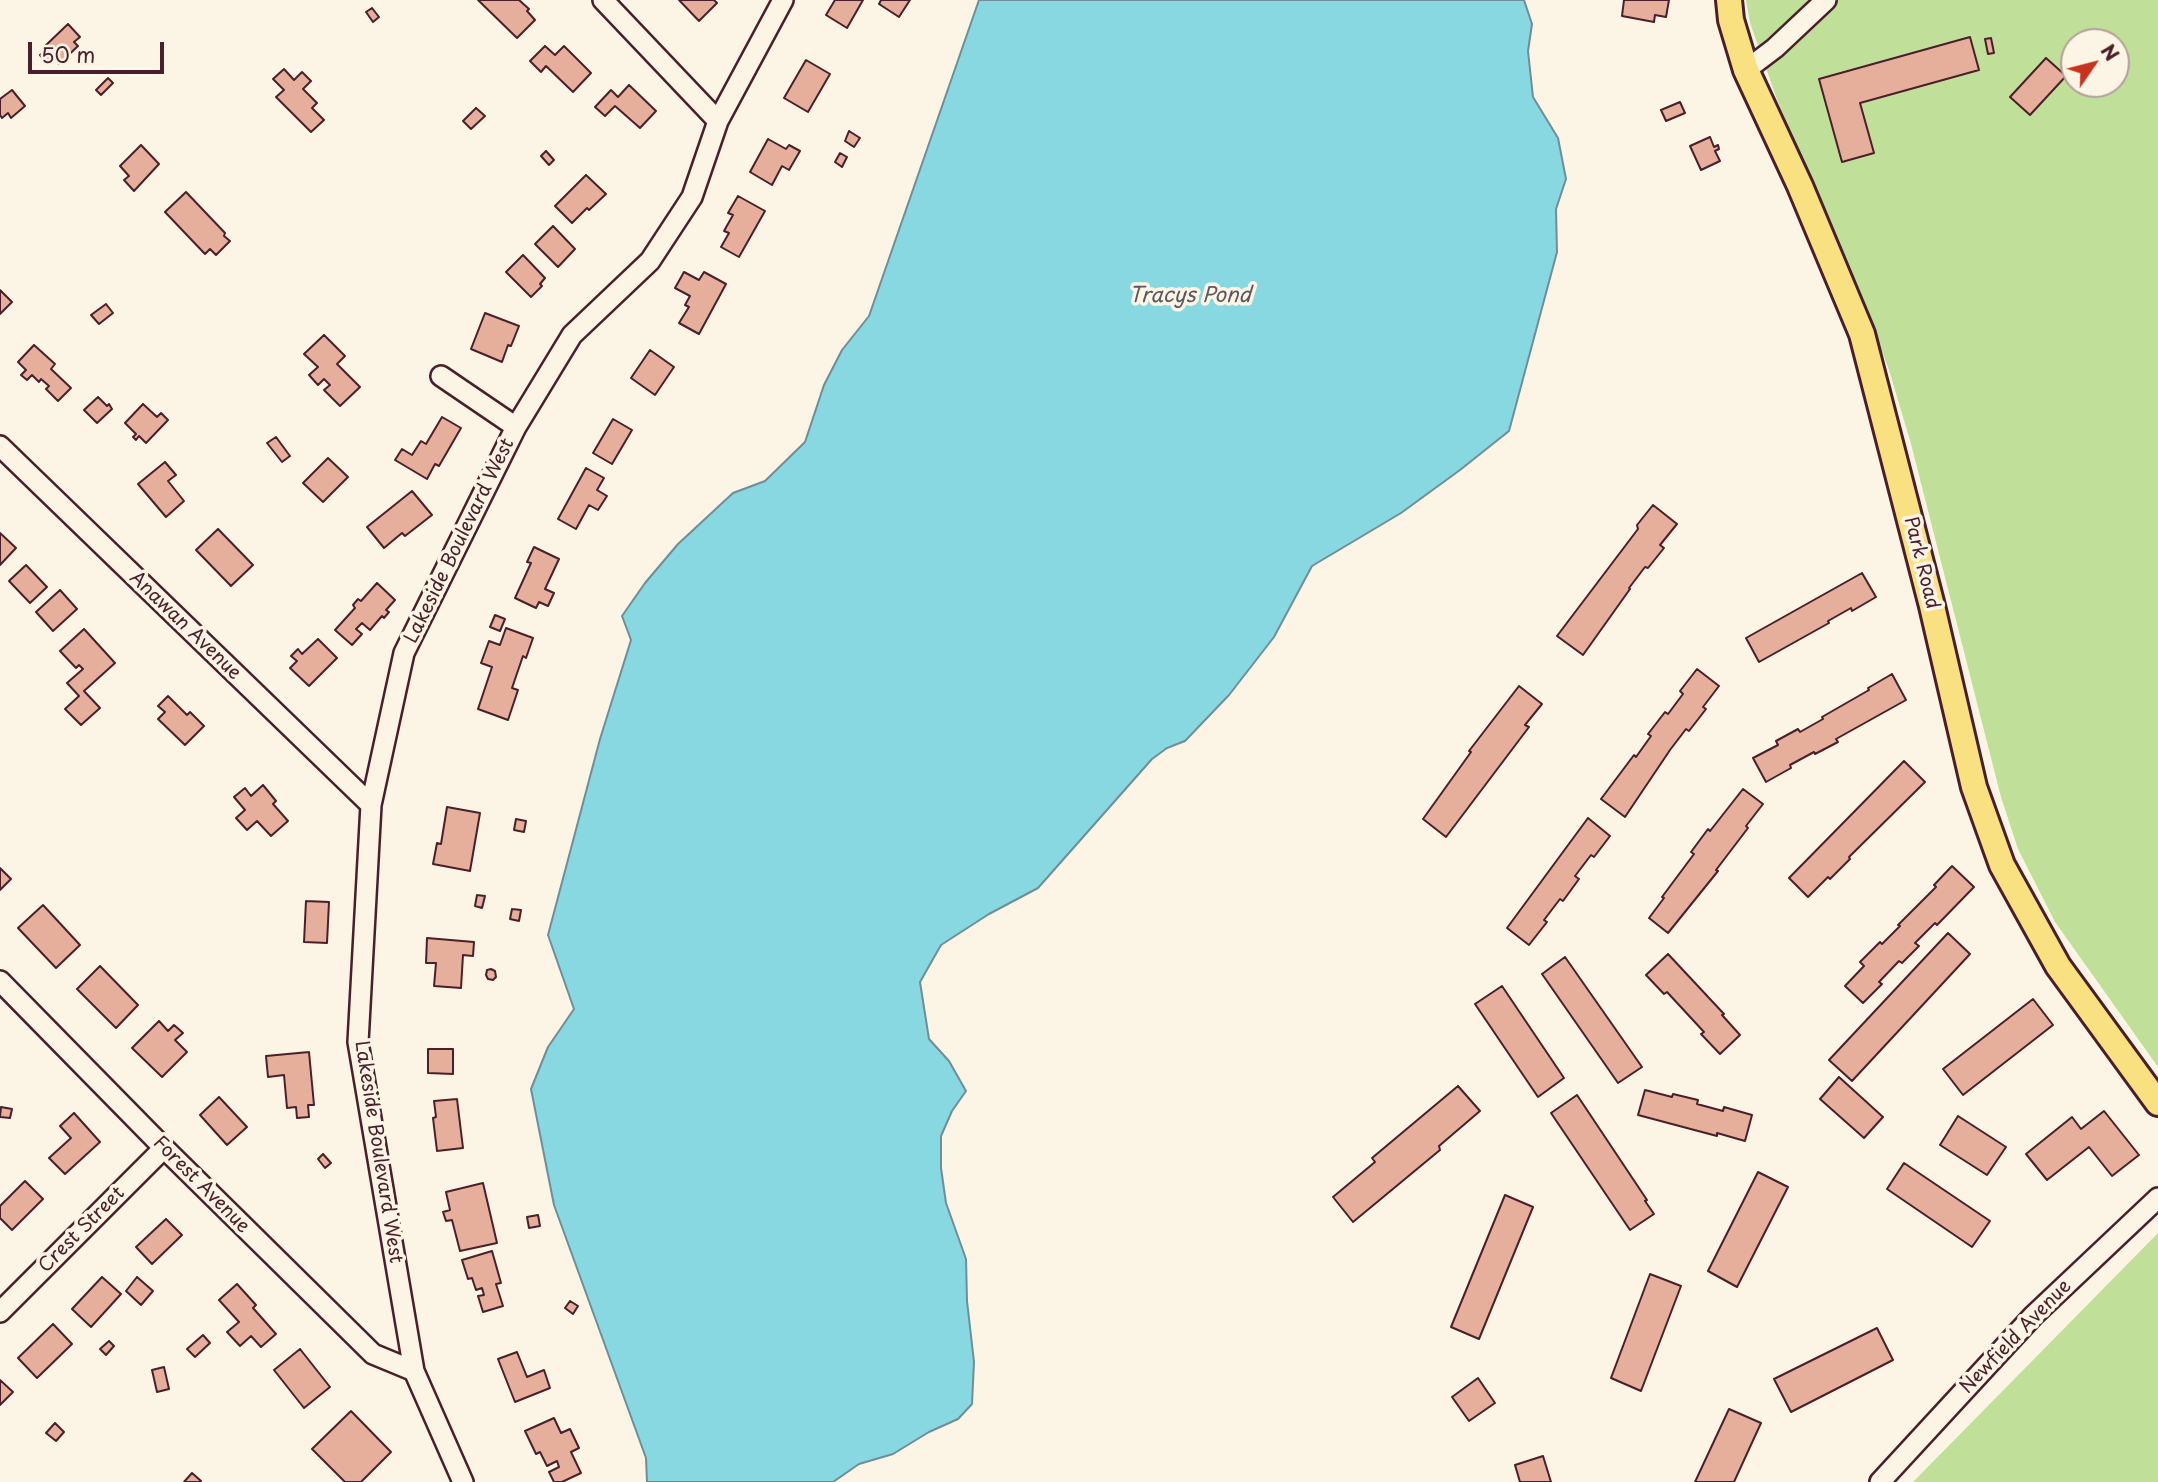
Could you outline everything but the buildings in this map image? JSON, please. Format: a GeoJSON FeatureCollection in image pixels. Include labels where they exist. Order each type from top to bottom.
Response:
{"type":"FeatureCollection","features":[{"type":"Feature","properties":{"kind":"main road","name":"Park Road"},"geometry":{"type":"LineString","coordinates":[[1729,0],[1731,20],[1746,70],[1800,186],[1862,334],[1932,607],[1974,787],[2002,865],[2058,966],[2158,1103]]}},
{"type":"Feature","properties":{"kind":"street"},"geometry":{"type":"LineString","coordinates":[[603,0],[718,121]]}},
{"type":"Feature","properties":{"kind":"street","name":"Lakeside Boulevard West"},"geometry":{"type":"LineString","coordinates":[[463,1482],[414,1371],[358,1042],[371,806],[404,653],[516,427],[572,335],[650,261],[692,197],[718,121],[783,0]]}},
{"type":"Feature","properties":{"kind":"street"},"geometry":{"type":"LineString","coordinates":[[1746,70],[1775,48],[1826,0]]}},
{"type":"Feature","properties":{"kind":"street"},"geometry":{"type":"LineString","coordinates":[[440,376],[516,427]]}},
{"type":"Feature","properties":{"kind":"street","name":"Anawan Avenue"},"geometry":{"type":"LineString","coordinates":[[0,446],[371,806]]}},
{"type":"Feature","properties":{"kind":"street","name":"Forest Avenue"},"geometry":{"type":"LineString","coordinates":[[0,981],[164,1148],[373,1354],[414,1371]]}},
{"type":"Feature","properties":{"kind":"street","name":"Crest Street"},"geometry":{"type":"LineString","coordinates":[[0,1312],[164,1148]]}},
{"type":"Feature","properties":{"kind":"street","name":"Newfield Avenue"},"geometry":{"type":"LineString","coordinates":[[1880,1482],[2033,1316],[2158,1198]]}},
{"type":"Feature","properties":{"kind":"green space"},"geometry":{"type":"Polygon","coordinates":[[[1746,0],[2158,0],[2158,1067],[2055,922],[2018,849],[2001,797],[1911,444],[1889,370],[1856,282],[1778,102],[1750,23],[1746,0]]]}},
{"type":"Feature","properties":{"kind":"green space"},"geometry":{"type":"Polygon","coordinates":[[[2158,1233],[2158,1482],[1913,1482],[2158,1233]]]}},
{"type":"Feature","properties":{"kind":"water","name":"Tracys Pond"},"geometry":{"type":"Polygon","coordinates":[[[979,0],[1524,0],[1532,24],[1528,51],[1533,97],[1558,138],[1566,179],[1556,209],[1557,252],[1509,431],[1401,513],[1312,566],[1274,637],[1229,695],[1185,741],[1167,748],[1152,759],[1038,888],[989,914],[941,945],[920,982],[929,1039],[949,1061],[966,1091],[952,1111],[941,1136],[941,1168],[946,1203],[966,1259],[967,1301],[974,1362],[972,1404],[958,1419],[929,1432],[893,1454],[859,1464],[833,1482],[647,1482],[646,1458],[554,1205],[531,1089],[548,1047],[574,1009],[548,935],[600,739],[631,640],[622,616],[645,583],[678,544],[733,493],[765,481],[805,442],[824,385],[842,350],[869,316],[979,0]]]}}]}
